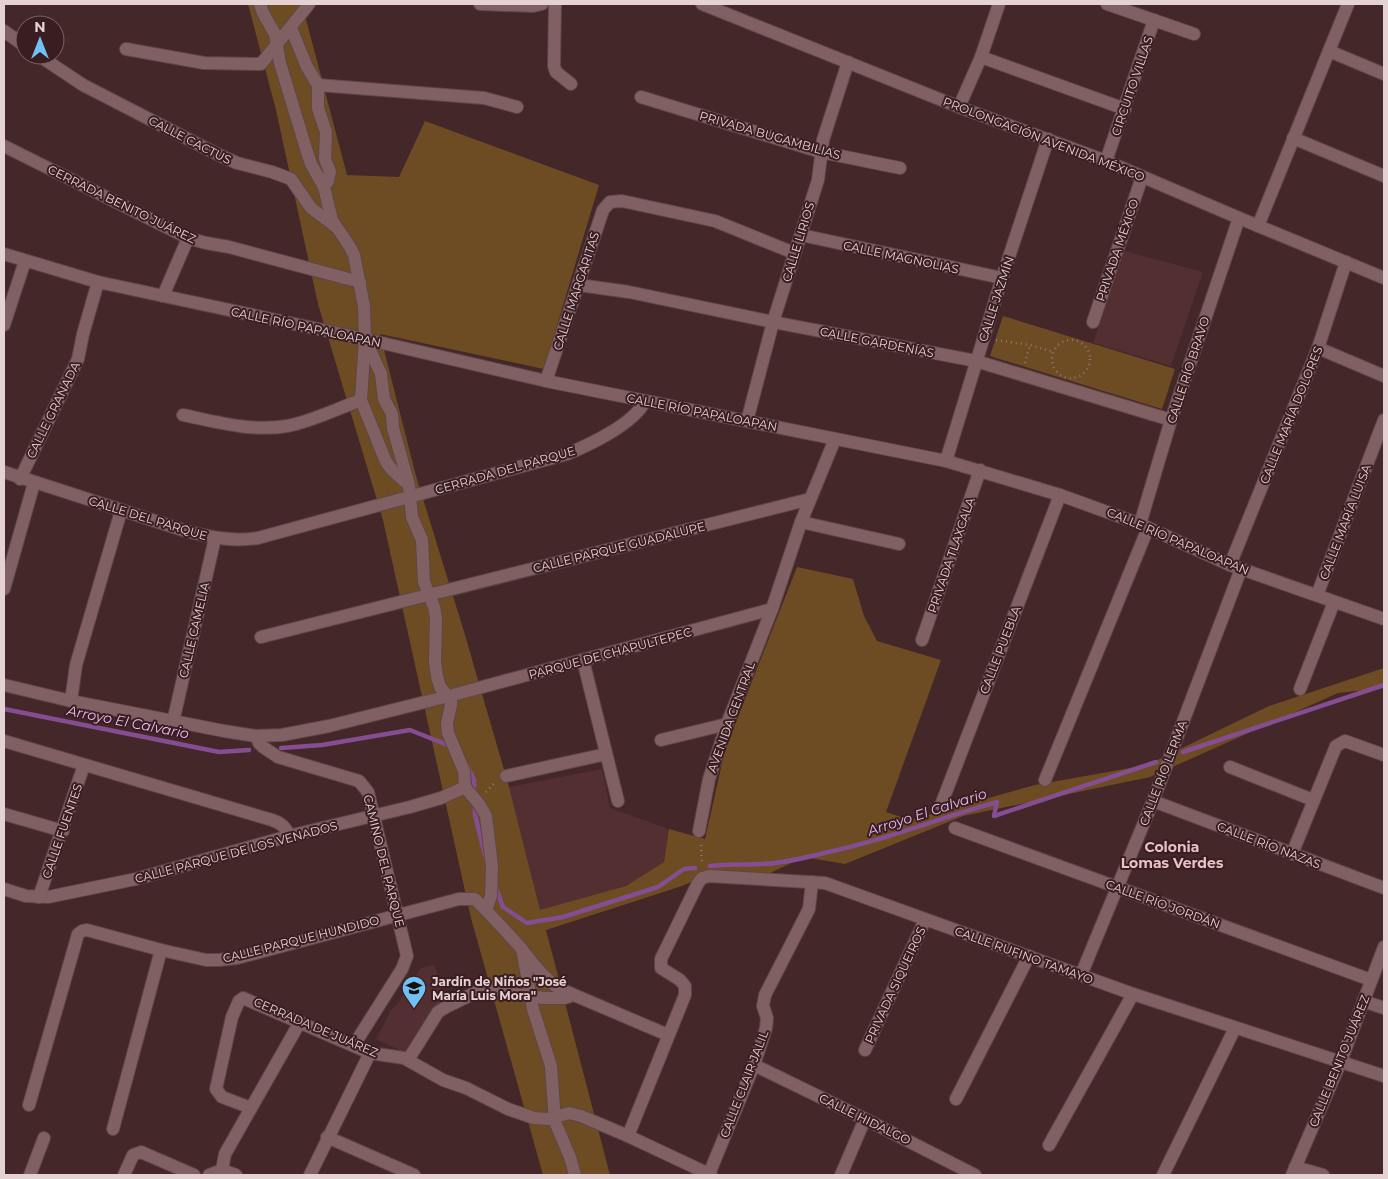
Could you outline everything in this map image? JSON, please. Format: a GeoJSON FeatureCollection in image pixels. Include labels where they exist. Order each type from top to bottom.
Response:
{"type":"FeatureCollection","features":[{"type":"Feature","properties":{"kind":"street"},"geometry":{"type":"LineString","coordinates":[[260,4],[275,34],[280,62],[311,164],[324,186],[335,226],[350,246],[360,282],[365,319],[361,400],[386,462],[410,491]]}},
{"type":"Feature","properties":{"kind":"street"},"geometry":{"type":"LineString","coordinates":[[126,49],[204,62],[261,64],[309,4]]}},
{"type":"Feature","properties":{"kind":"street"},"geometry":{"type":"LineString","coordinates":[[480,4],[533,6],[542,4]]}},
{"type":"Feature","properties":{"kind":"street"},"geometry":{"type":"LineString","coordinates":[[555,4],[554,66],[556,72],[572,84]]}},
{"type":"Feature","properties":{"kind":"street","name":"PROLONGACIÓN AVENIDA MÉXICO"},"geometry":{"type":"LineString","coordinates":[[702,4],[729,9],[848,62],[959,107],[1048,139],[1108,156],[1142,177],[1384,278]]}},
{"type":"Feature","properties":{"kind":"street"},"geometry":{"type":"LineString","coordinates":[[959,107],[999,4]]}},
{"type":"Feature","properties":{"kind":"street","name":"CIRCUITO VILLAS"},"geometry":{"type":"LineString","coordinates":[[1107,4],[1194,34]]}},
{"type":"Feature","properties":{"kind":"street"},"geometry":{"type":"LineString","coordinates":[[1258,226],[1348,4]]}},
{"type":"Feature","properties":{"kind":"street","name":"CIRCUITO VILLAS"},"geometry":{"type":"LineString","coordinates":[[1108,156],[1154,20]]}},
{"type":"Feature","properties":{"kind":"street"},"geometry":{"type":"LineString","coordinates":[[291,28],[306,67],[318,85],[318,108],[326,132],[325,159],[330,172],[328,181],[324,186]]}},
{"type":"Feature","properties":{"kind":"street"},"geometry":{"type":"LineString","coordinates":[[4,31],[15,39]]}},
{"type":"Feature","properties":{"kind":"street"},"geometry":{"type":"LineString","coordinates":[[1329,51],[1384,74]]}},
{"type":"Feature","properties":{"kind":"street"},"geometry":{"type":"LineString","coordinates":[[980,56],[1124,109]]}},
{"type":"Feature","properties":{"kind":"street","name":"CALLE LIRIOS"},"geometry":{"type":"LineString","coordinates":[[747,421],[794,253],[818,180],[823,140],[848,62]]}},
{"type":"Feature","properties":{"kind":"street","name":"CALLE CACTUS"},"geometry":{"type":"LineString","coordinates":[[53,65],[84,85],[219,155],[237,163],[290,178],[311,208],[335,226]]}},
{"type":"Feature","properties":{"kind":"street"},"geometry":{"type":"LineString","coordinates":[[318,85],[484,98],[517,107]]}},
{"type":"Feature","properties":{"kind":"street","name":"PRIVADA BUGAMBILIAS"},"geometry":{"type":"LineString","coordinates":[[641,96],[821,152],[900,168]]}},
{"type":"Feature","properties":{"kind":"street"},"geometry":{"type":"LineString","coordinates":[[1293,138],[1384,176]]}},
{"type":"Feature","properties":{"kind":"street","name":"CALLE JAZMÍN"},"geometry":{"type":"LineString","coordinates":[[946,461],[1002,278],[1048,139]]}},
{"type":"Feature","properties":{"kind":"street","name":"CERRADA BENITO JUÁREZ"},"geometry":{"type":"LineString","coordinates":[[4,146],[188,238],[360,282]]}},
{"type":"Feature","properties":{"kind":"street","name":"PRIVADA MÉXICO"},"geometry":{"type":"LineString","coordinates":[[1093,322],[1142,177]]}},
{"type":"Feature","properties":{"kind":"street","name":"CALLE MARGARITAS"},"geometry":{"type":"LineString","coordinates":[[546,381],[603,210],[610,202],[622,201],[715,221],[794,253]]}},
{"type":"Feature","properties":{"kind":"street","name":"CALLE RÍO BRAVO"},"geometry":{"type":"LineString","coordinates":[[1044,780],[1144,526],[1171,420],[1239,218]]}},
{"type":"Feature","properties":{"kind":"street","name":"CALLE MAGNOLIAS"},"geometry":{"type":"LineString","coordinates":[[801,235],[1002,278]]}},
{"type":"Feature","properties":{"kind":"street"},"geometry":{"type":"LineString","coordinates":[[163,296],[188,238]]}},
{"type":"Feature","properties":{"kind":"street","name":"CALLE RÍO PAPALOAPAN"},"geometry":{"type":"LineString","coordinates":[[4,254],[98,282],[365,339],[546,381],[946,461],[980,470],[1060,495],[1144,526],[1236,567],[1384,620]]}},
{"type":"Feature","properties":{"kind":"street"},"geometry":{"type":"LineString","coordinates":[[4,325],[24,261]]}},
{"type":"Feature","properties":{"kind":"street","name":"CALLE MARÍA DOLORES"},"geometry":{"type":"LineString","coordinates":[[1236,567],[1318,348],[1346,262]]}},
{"type":"Feature","properties":{"kind":"street","name":"CALLE GRANADA"},"geometry":{"type":"LineString","coordinates":[[20,478],[78,359],[98,282]]}},
{"type":"Feature","properties":{"kind":"street","name":"CALLE GARDENÍAS"},"geometry":{"type":"LineString","coordinates":[[579,285],[629,292],[976,361],[1171,420]]}},
{"type":"Feature","properties":{"kind":"street"},"geometry":{"type":"LineString","coordinates":[[365,339],[381,374],[384,399],[392,414],[393,428],[410,491],[412,517],[422,540],[424,582],[434,607],[436,618],[435,662],[437,676],[440,687],[449,696],[452,705],[447,723],[448,733],[464,771],[465,787],[486,816],[492,866],[490,903],[486,910]]}},
{"type":"Feature","properties":{"kind":"street"},"geometry":{"type":"LineString","coordinates":[[1318,348],[1384,376]]}},
{"type":"Feature","properties":{"kind":"street"},"geometry":{"type":"LineString","coordinates":[[183,415],[244,427],[266,428],[294,424],[361,400]]}},
{"type":"Feature","properties":{"kind":"street","name":"CERRADA DEL PARQUE"},"geometry":{"type":"LineString","coordinates":[[410,491],[567,454],[610,433],[640,410],[645,401]]}},
{"type":"Feature","properties":{"kind":"street","name":"CALLE MARÍA LUISA"},"geometry":{"type":"LineString","coordinates":[[1316,595],[1384,420]]}},
{"type":"Feature","properties":{"kind":"street","name":"AVENIDA CENTRAL"},"geometry":{"type":"LineString","coordinates":[[699,831],[709,779],[727,724],[772,609],[801,522],[835,439]]}},
{"type":"Feature","properties":{"kind":"street","name":"PRIVADA TLAXCALA"},"geometry":{"type":"LineString","coordinates":[[922,640],[980,470]]}},
{"type":"Feature","properties":{"kind":"street","name":"CALLE DEL PARQUE"},"geometry":{"type":"LineString","coordinates":[[4,472],[186,531],[215,538],[245,540],[258,538],[410,491]]}},
{"type":"Feature","properties":{"kind":"street"},"geometry":{"type":"LineString","coordinates":[[4,589],[34,483]]}},
{"type":"Feature","properties":{"kind":"street","name":"CALLE PUEBLA"},"geometry":{"type":"LineString","coordinates":[[941,804],[1060,495]]}},
{"type":"Feature","properties":{"kind":"street","name":"CALLE PARQUE GUADALUPE"},"geometry":{"type":"LineString","coordinates":[[261,637],[810,500]]}},
{"type":"Feature","properties":{"kind":"street"},"geometry":{"type":"LineString","coordinates":[[71,701],[76,665],[121,511]]}},
{"type":"Feature","properties":{"kind":"street"},"geometry":{"type":"LineString","coordinates":[[801,522],[899,544]]}},
{"type":"Feature","properties":{"kind":"street","name":"CALLE CAMELIA"},"geometry":{"type":"LineString","coordinates":[[173,722],[215,538]]}},
{"type":"Feature","properties":{"kind":"street","name":"CALLE RÍO LERMA"},"geometry":{"type":"LineString","coordinates":[[1081,975],[1153,801],[1236,567]]}},
{"type":"Feature","properties":{"kind":"street"},"geometry":{"type":"LineString","coordinates":[[1300,688],[1334,602]]}},
{"type":"Feature","properties":{"kind":"street","name":"PARQUE DE CHAPULTEPEC"},"geometry":{"type":"LineString","coordinates":[[4,685],[173,722],[256,736],[282,735],[303,732],[449,696],[772,609]]}},
{"type":"Feature","properties":{"kind":"street"},"geometry":{"type":"LineString","coordinates":[[583,660],[618,801]]}},
{"type":"Feature","properties":{"kind":"street"},"geometry":{"type":"LineString","coordinates":[[661,740],[727,724]]}},
{"type":"Feature","properties":{"kind":"street","name":"CAMINO DEL PARQUE"},"geometry":{"type":"LineString","coordinates":[[256,736],[263,747],[278,756],[359,781],[368,792],[407,950],[406,961],[354,1045]]}},
{"type":"Feature","properties":{"kind":"street"},"geometry":{"type":"LineString","coordinates":[[4,741],[272,820],[281,823],[287,829],[289,836]]}},
{"type":"Feature","properties":{"kind":"street"},"geometry":{"type":"LineString","coordinates":[[1292,854],[1338,743],[1350,742],[1384,755]]}},
{"type":"Feature","properties":{"kind":"street"},"geometry":{"type":"LineString","coordinates":[[506,776],[606,754]]}},
{"type":"Feature","properties":{"kind":"street","name":"CALLE FUENTES"},"geometry":{"type":"LineString","coordinates":[[39,897],[84,765]]}},
{"type":"Feature","properties":{"kind":"street"},"geometry":{"type":"LineString","coordinates":[[1230,767],[1313,800]]}},
{"type":"Feature","properties":{"kind":"street","name":"CALLE PARQUE DE LOS VENADOS"},"geometry":{"type":"LineString","coordinates":[[4,889],[26,896],[39,897],[58,895],[136,879],[289,836],[374,817],[441,798],[465,787]]}},
{"type":"Feature","properties":{"kind":"street","name":"CALLE RÍO NAZAS"},"geometry":{"type":"LineString","coordinates":[[1153,801],[1384,888]]}},
{"type":"Feature","properties":{"kind":"street"},"geometry":{"type":"LineString","coordinates":[[4,814],[63,831]]}},
{"type":"Feature","properties":{"kind":"street","name":"CALLE RÍO JORDÁN"},"geometry":{"type":"LineString","coordinates":[[955,828],[1371,980]]}},
{"type":"Feature","properties":{"kind":"street","name":"CALLE RUFINO TAMAYO"},"geometry":{"type":"LineString","coordinates":[[702,878],[713,876],[825,883],[1133,994],[1384,1076]]}},
{"type":"Feature","properties":{"kind":"street"},"geometry":{"type":"LineString","coordinates":[[628,1136],[685,995],[686,986],[661,968],[660,962],[702,878]]}},
{"type":"Feature","properties":{"kind":"street","name":"CALLE CLAIR JALIL"},"geometry":{"type":"LineString","coordinates":[[710,1175],[754,1065],[767,1022],[763,1006],[765,995],[809,909],[812,882]]}},
{"type":"Feature","properties":{"kind":"street","name":"CALLE PARQUE HUNDIDO"},"geometry":{"type":"LineString","coordinates":[[29,1105],[64,977],[78,934],[87,930],[161,950],[213,960],[227,960],[465,898],[474,899],[522,949],[550,982],[573,995],[668,1035]]}},
{"type":"Feature","properties":{"kind":"street","name":"PRIVADA SIQUEIROS"},"geometry":{"type":"LineString","coordinates":[[865,1050],[925,920]]}},
{"type":"Feature","properties":{"kind":"street","name":"CALLE BENITO JUÁREZ"},"geometry":{"type":"LineString","coordinates":[[1294,1171],[1341,1061],[1384,947]]}},
{"type":"Feature","properties":{"kind":"street"},"geometry":{"type":"LineString","coordinates":[[522,949],[530,996],[551,1066],[554,1116],[558,1132],[570,1157],[575,1175]]}},
{"type":"Feature","properties":{"kind":"street"},"geometry":{"type":"LineString","coordinates":[[113,1129],[161,950]]}},
{"type":"Feature","properties":{"kind":"street"},"geometry":{"type":"LineString","coordinates":[[956,1099],[1029,956]]}},
{"type":"Feature","properties":{"kind":"street"},"geometry":{"type":"LineString","coordinates":[[408,1060],[434,1017],[446,1007],[485,988],[490,987],[544,998],[565,998],[573,995]]}},
{"type":"Feature","properties":{"kind":"street"},"geometry":{"type":"LineString","coordinates":[[1049,1145],[1133,994]]}},
{"type":"Feature","properties":{"kind":"street","name":"CERRADA DE JUÁREZ"},"geometry":{"type":"LineString","coordinates":[[250,1108],[222,1096],[216,1091],[232,1017],[239,1000],[243,998],[370,1053],[399,1056],[443,1080],[466,1088],[508,1109],[538,1120],[554,1116]]}},
{"type":"Feature","properties":{"kind":"street"},"geometry":{"type":"LineString","coordinates":[[1363,1000],[1384,1008]]}},
{"type":"Feature","properties":{"kind":"street"},"geometry":{"type":"LineString","coordinates":[[222,1170],[225,1154],[300,1022]]}},
{"type":"Feature","properties":{"kind":"street"},"geometry":{"type":"LineString","coordinates":[[1163,1175],[1235,1028]]}},
{"type":"Feature","properties":{"kind":"street"},"geometry":{"type":"LineString","coordinates":[[313,1174],[327,1137],[370,1053]]}},
{"type":"Feature","properties":{"kind":"street","name":"CALLE HIDALGO"},"geometry":{"type":"LineString","coordinates":[[754,1065],[975,1175]]}},
{"type":"Feature","properties":{"kind":"street"},"geometry":{"type":"LineString","coordinates":[[554,1116],[569,1113],[577,1114],[710,1175]]}},
{"type":"Feature","properties":{"kind":"street"},"geometry":{"type":"LineString","coordinates":[[841,1175],[865,1119]]}},
{"type":"Feature","properties":{"kind":"street"},"geometry":{"type":"LineString","coordinates":[[327,1137],[414,1175]]}},
{"type":"Feature","properties":{"kind":"street"},"geometry":{"type":"LineString","coordinates":[[30,1175],[44,1138]]}},
{"type":"Feature","properties":{"kind":"street"},"geometry":{"type":"LineString","coordinates":[[124,1175],[131,1159],[136,1153],[145,1153],[194,1175]]}},
{"type":"Feature","properties":{"kind":"street"},"geometry":{"type":"LineString","coordinates":[[210,1175],[222,1170],[236,1175]]}},
{"type":"Feature","properties":{"kind":"street"},"geometry":{"type":"LineString","coordinates":[[1294,1171],[1324,1175]]}},
{"type":"Feature","properties":{"kind":"path"},"geometry":{"type":"LineString","coordinates":[[984,338],[1030,345],[1054,352]]}},
{"type":"Feature","properties":{"kind":"path"},"geometry":{"type":"LineString","coordinates":[[1074,340],[1080,342],[1088,350],[1090,363],[1088,368],[1078,376],[1066,377],[1056,370],[1053,364],[1054,352],[1062,342],[1074,340]]}},
{"type":"Feature","properties":{"kind":"path"},"geometry":{"type":"LineString","coordinates":[[1022,376],[1030,345]]}},
{"type":"Feature","properties":{"kind":"path"},"geometry":{"type":"LineString","coordinates":[[479,804],[491,784],[506,776]]}},
{"type":"Feature","properties":{"kind":"path"},"geometry":{"type":"LineString","coordinates":[[699,831],[701,838],[702,878]]}},
{"type":"Feature","properties":{"kind":"shaded area"},"geometry":{"type":"Polygon","coordinates":[[[248,4],[302,4],[347,175],[399,177],[425,121],[599,185],[544,369],[380,334],[416,476],[509,787],[540,910],[626,886],[664,862],[669,829],[705,839],[725,750],[797,567],[853,579],[864,616],[877,641],[941,660],[886,812],[910,820],[1035,785],[1147,765],[1269,706],[1384,668],[1384,688],[1338,693],[1150,777],[963,816],[845,864],[804,857],[768,874],[714,872],[682,886],[546,930],[610,1175],[543,1175],[471,918],[383,520],[318,304],[276,110],[248,4]]]}},
{"type":"Feature","properties":{"kind":"shaded area"},"geometry":{"type":"Polygon","coordinates":[[[1125,251],[1203,272],[1171,366],[1093,343],[1125,251]]]}},
{"type":"Feature","properties":{"kind":"shaded area"},"geometry":{"type":"Polygon","coordinates":[[[1003,316],[1175,369],[1162,409],[990,356],[1003,316]]]}},
{"type":"Feature","properties":{"kind":"shaded area"},"geometry":{"type":"Polygon","coordinates":[[[602,769],[610,808],[669,829],[664,862],[626,886],[540,911],[509,787],[602,769]]]}},
{"type":"Feature","properties":{"kind":"shaded area","name":"Jardín de Niños \"José María Luis Mora\""},"geometry":{"type":"Polygon","coordinates":[[[434,965],[448,1000],[408,1054],[376,1039],[391,1010],[398,1003],[421,968],[434,965]]]}},
{"type":"Feature","properties":{"kind":"waterway","name":"Arroyo El Calvario"},"geometry":{"type":"LineString","coordinates":[[1183,752],[1384,685]]}},
{"type":"Feature","properties":{"kind":"waterway","name":"Arroyo El Calvario"},"geometry":{"type":"LineString","coordinates":[[4,709],[219,752],[249,750]]}},
{"type":"Feature","properties":{"kind":"waterway","name":"Arroyo El Calvario"},"geometry":{"type":"LineString","coordinates":[[281,748],[322,745],[410,730],[450,746]]}},
{"type":"Feature","properties":{"kind":"waterway","name":"Arroyo El Calvario"},"geometry":{"type":"LineString","coordinates":[[710,866],[771,863],[802,858],[889,836],[997,802],[994,816],[1156,762]]}},
{"type":"Feature","properties":{"kind":"waterway","name":"Arroyo El Calvario"},"geometry":{"type":"LineString","coordinates":[[468,767],[474,780],[474,793]]}},
{"type":"Feature","properties":{"kind":"waterway","name":"Arroyo El Calvario"},"geometry":{"type":"LineString","coordinates":[[475,803],[475,815],[486,859]]}},
{"type":"Feature","properties":{"kind":"waterway","name":"Arroyo El Calvario"},"geometry":{"type":"LineString","coordinates":[[495,885],[503,907],[527,923],[563,917],[658,887],[684,869],[695,868]]}},
{"type":"Feature","properties":{"kind":"place","name":"Jardín de Niños \"José María Luis Mora\""},"geometry":{"type":"Point","coordinates":[414,1009]}},
{"type":"Feature","properties":{"kind":"district","name":"Colonia Lomas Verdes"},"geometry":{"type":"Point","coordinates":[1172,856]}}]}
